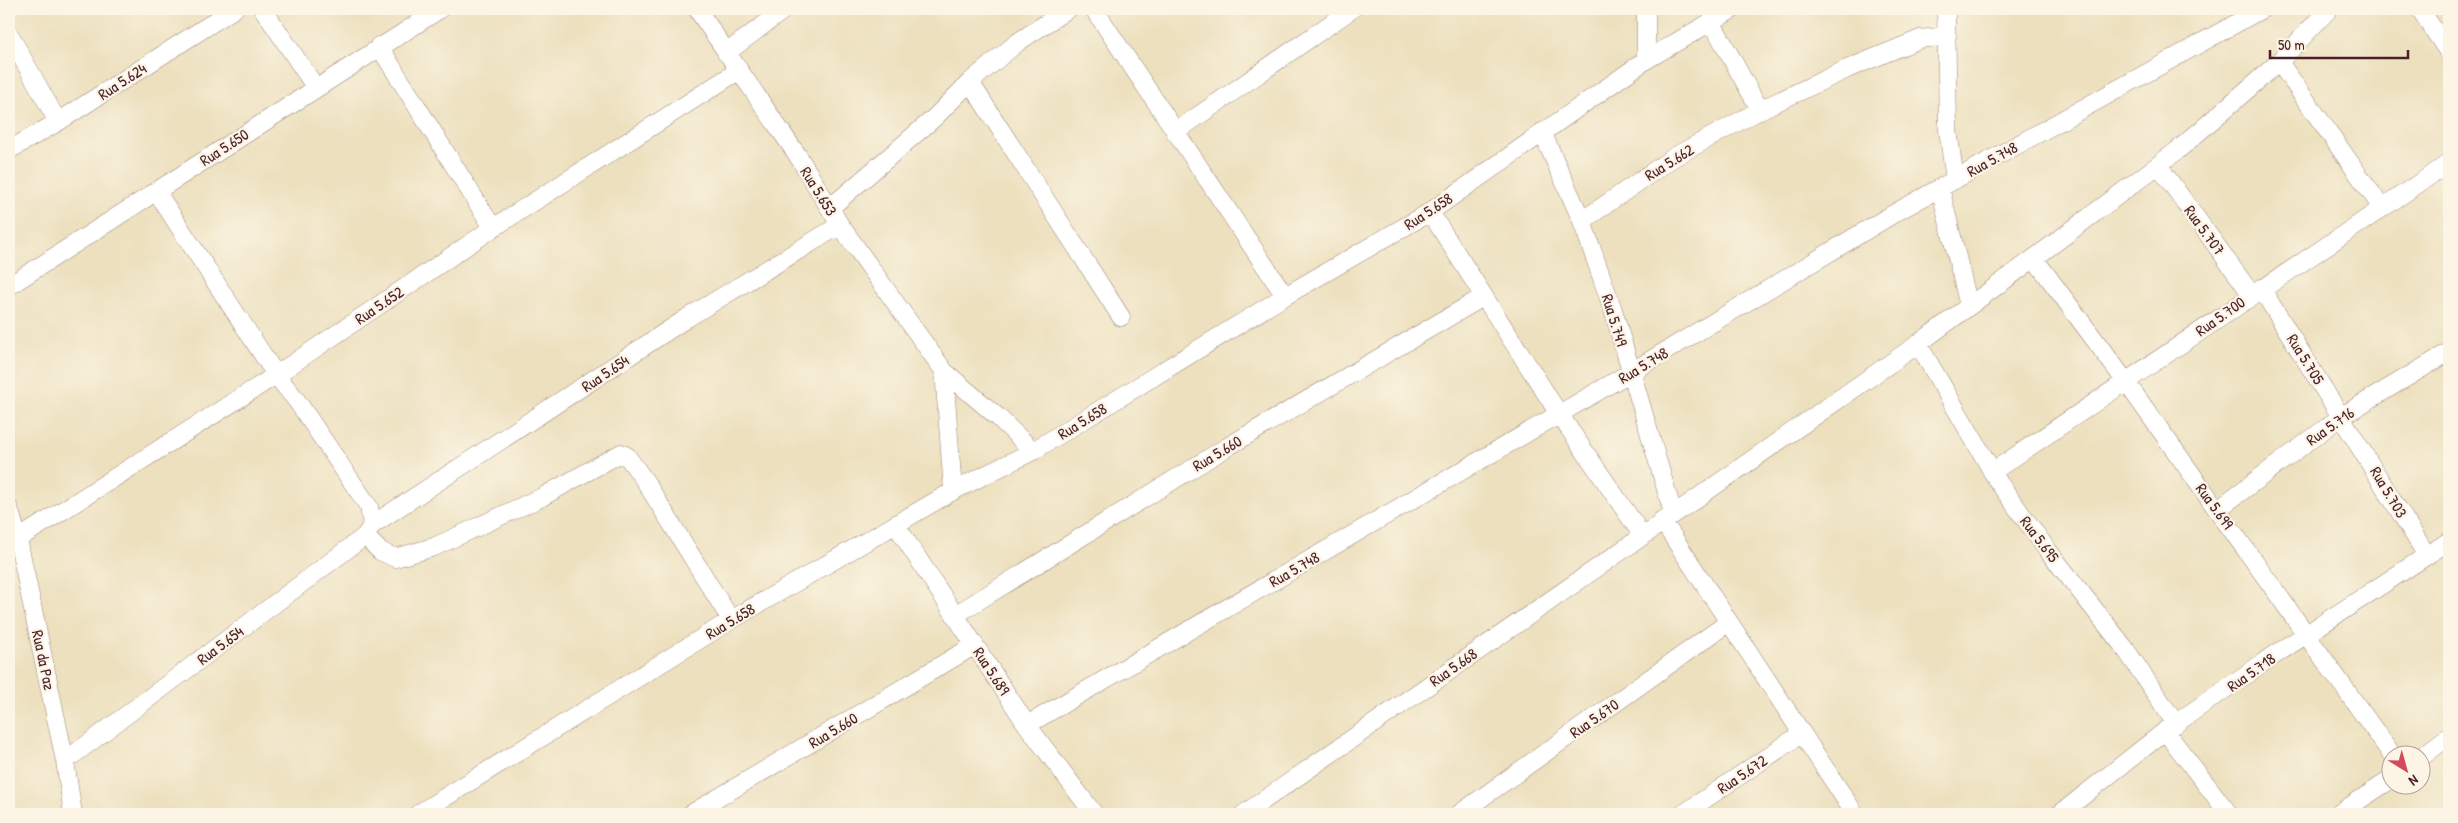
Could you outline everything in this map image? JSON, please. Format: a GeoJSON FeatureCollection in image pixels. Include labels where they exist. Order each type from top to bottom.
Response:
{"type":"FeatureCollection","features":[{"type":"Feature","properties":{"kind":"street","name":"Rua 5.624"},"geometry":{"type":"LineString","coordinates":[[9,150],[58,122],[234,9]]}},
{"type":"Feature","properties":{"kind":"street"},"geometry":{"type":"LineString","coordinates":[[263,9],[316,88]]}},
{"type":"Feature","properties":{"kind":"street","name":"Rua 5.650"},"geometry":{"type":"LineString","coordinates":[[9,286],[440,9]]}},
{"type":"Feature","properties":{"kind":"street","name":"Rua 5.653"},"geometry":{"type":"LineString","coordinates":[[696,9],[798,156],[840,225],[944,371],[999,418],[1033,451]]}},
{"type":"Feature","properties":{"kind":"street"},"geometry":{"type":"LineString","coordinates":[[726,53],[785,9]]}},
{"type":"Feature","properties":{"kind":"street"},"geometry":{"type":"LineString","coordinates":[[830,208],[934,118],[970,82],[1018,42],[1068,9]]}},
{"type":"Feature","properties":{"kind":"street"},"geometry":{"type":"LineString","coordinates":[[1094,9],[1285,296]]}},
{"type":"Feature","properties":{"kind":"street"},"geometry":{"type":"LineString","coordinates":[[1175,132],[1352,9]]}},
{"type":"Feature","properties":{"kind":"street"},"geometry":{"type":"LineString","coordinates":[[1646,9],[1646,60]]}},
{"type":"Feature","properties":{"kind":"street","name":"Rua 5.658"},"geometry":{"type":"LineString","coordinates":[[418,814],[731,620],[953,491],[1033,451],[1285,296],[1430,212],[1646,60],[1733,9]]}},
{"type":"Feature","properties":{"kind":"street"},"geometry":{"type":"LineString","coordinates":[[1946,9],[1948,184],[1970,306]]}},
{"type":"Feature","properties":{"kind":"street","name":"Rua 5.748"},"geometry":{"type":"LineString","coordinates":[[1027,724],[1631,372],[1893,214],[2262,9]]}},
{"type":"Feature","properties":{"kind":"street"},"geometry":{"type":"LineString","coordinates":[[1668,516],[1918,344],[2158,165],[2279,62],[2329,9]]}},
{"type":"Feature","properties":{"kind":"street"},"geometry":{"type":"LineString","coordinates":[[2420,9],[2449,53]]}},
{"type":"Feature","properties":{"kind":"street"},"geometry":{"type":"LineString","coordinates":[[1711,21],[1760,110]]}},
{"type":"Feature","properties":{"kind":"street"},"geometry":{"type":"LineString","coordinates":[[9,34],[58,122]]}},
{"type":"Feature","properties":{"kind":"street","name":"Rua 5.662"},"geometry":{"type":"LineString","coordinates":[[1582,221],[1674,157],[1760,110],[1847,69],[1920,38],[1947,36]]}},
{"type":"Feature","properties":{"kind":"street"},"geometry":{"type":"LineString","coordinates":[[380,46],[492,228]]}},
{"type":"Feature","properties":{"kind":"street"},"geometry":{"type":"LineString","coordinates":[[2279,62],[2382,208]]}},
{"type":"Feature","properties":{"kind":"street","name":"Rua 5.652"},"geometry":{"type":"LineString","coordinates":[[18,538],[276,375],[492,228],[738,72]]}},
{"type":"Feature","properties":{"kind":"street"},"geometry":{"type":"LineString","coordinates":[[970,82],[1121,317]]}},
{"type":"Feature","properties":{"kind":"street","name":"Rua 5.749"},"geometry":{"type":"LineString","coordinates":[[1542,132],[1582,221],[1631,372],[1668,516],[1730,622],[1801,734],[1855,814]]}},
{"type":"Feature","properties":{"kind":"street","name":"Rua 5.700"},"geometry":{"type":"LineString","coordinates":[[1992,472],[2257,291],[2449,163]]}},
{"type":"Feature","properties":{"kind":"street","name":"Rua 5.707"},"geometry":{"type":"LineString","coordinates":[[2158,165],[2257,291]]}},
{"type":"Feature","properties":{"kind":"street"},"geometry":{"type":"LineString","coordinates":[[156,191],[276,375],[297,401],[369,506],[368,531],[380,552],[395,558],[434,547],[542,497],[621,453],[628,456],[731,620]]}},
{"type":"Feature","properties":{"kind":"street"},"geometry":{"type":"LineString","coordinates":[[1430,212],[1483,298],[1559,414],[1642,535]]}},
{"type":"Feature","properties":{"kind":"street","name":"Rua 5.654"},"geometry":{"type":"LineString","coordinates":[[65,761],[368,531],[687,318],[840,225]]}},
{"type":"Feature","properties":{"kind":"street","name":"Rua 5.699"},"geometry":{"type":"LineString","coordinates":[[2034,258],[2218,509],[2386,746]]}},
{"type":"Feature","properties":{"kind":"street","name":"Rua 5.705"},"geometry":{"type":"LineString","coordinates":[[2257,291],[2346,423]]}},
{"type":"Feature","properties":{"kind":"street","name":"Rua 5.660"},"geometry":{"type":"LineString","coordinates":[[955,615],[1226,447],[1483,298]]}},
{"type":"Feature","properties":{"kind":"street","name":"Rua 5.695"},"geometry":{"type":"LineString","coordinates":[[1918,344],[1992,472],[2046,548],[2124,647],[2171,727],[2229,814]]}},
{"type":"Feature","properties":{"kind":"street","name":"Rua 5.716"},"geometry":{"type":"LineString","coordinates":[[2218,509],[2449,352]]}},
{"type":"Feature","properties":{"kind":"street"},"geometry":{"type":"LineString","coordinates":[[944,371],[953,491]]}},
{"type":"Feature","properties":{"kind":"street","name":"Rua 5.703"},"geometry":{"type":"LineString","coordinates":[[2346,423],[2426,554]]}},
{"type":"Feature","properties":{"kind":"street","name":"Rua da Paz"},"geometry":{"type":"LineString","coordinates":[[9,508],[18,538],[65,761],[73,814]]}},
{"type":"Feature","properties":{"kind":"street","name":"Rua 5.668"},"geometry":{"type":"LineString","coordinates":[[1244,814],[1668,516]]}},
{"type":"Feature","properties":{"kind":"street","name":"Rua 5.689"},"geometry":{"type":"LineString","coordinates":[[896,525],[1027,724],[1094,814]]}},
{"type":"Feature","properties":{"kind":"street","name":"Rua 5.718"},"geometry":{"type":"LineString","coordinates":[[2071,811],[2171,727],[2426,554],[2449,542]]}},
{"type":"Feature","properties":{"kind":"street","name":"Rua 5.670"},"geometry":{"type":"LineString","coordinates":[[1459,814],[1730,622]]}},
{"type":"Feature","properties":{"kind":"street","name":"Rua 5.660"},"geometry":{"type":"LineString","coordinates":[[691,814],[975,645]]}},
{"type":"Feature","properties":{"kind":"street","name":"Rua 5.672"},"geometry":{"type":"LineString","coordinates":[[1683,814],[1801,734]]}},
{"type":"Feature","properties":{"kind":"street"},"geometry":{"type":"LineString","coordinates":[[2430,751],[2449,739]]}},
{"type":"Feature","properties":{"kind":"street"},"geometry":{"type":"LineString","coordinates":[[2338,814],[2380,787]]}}]}
